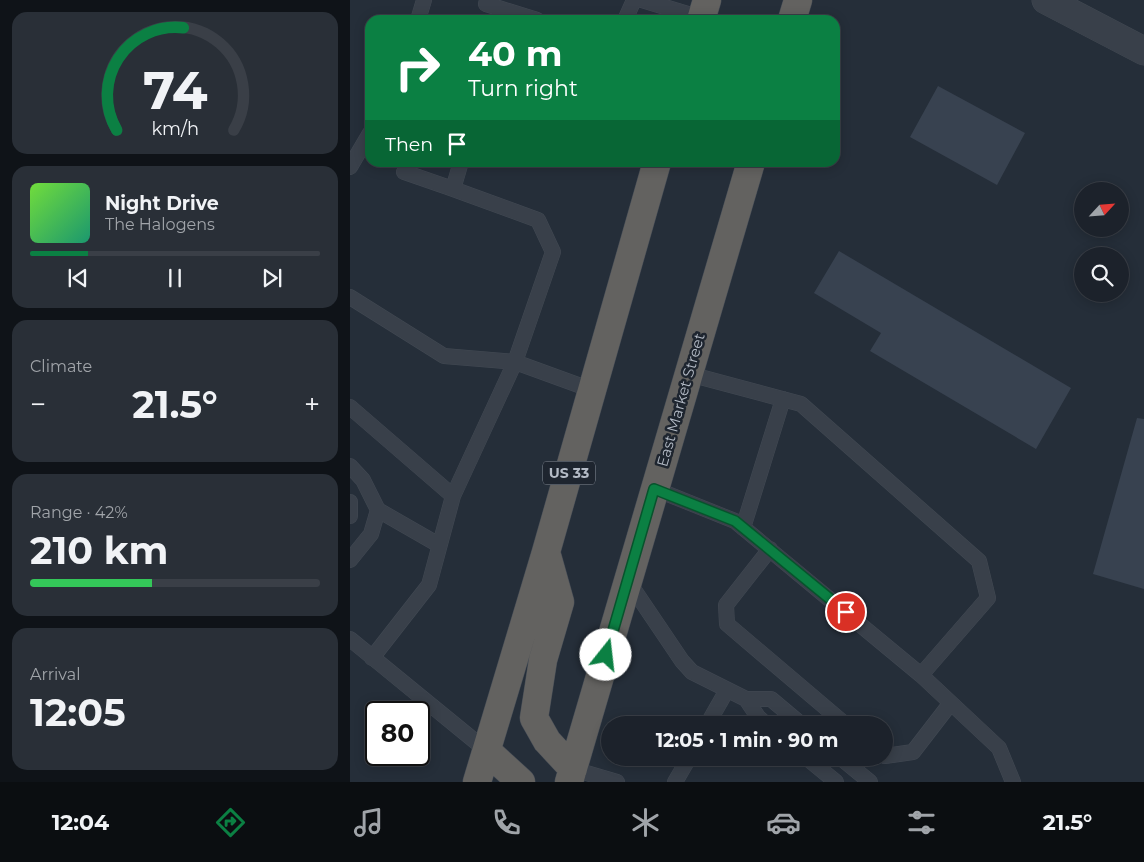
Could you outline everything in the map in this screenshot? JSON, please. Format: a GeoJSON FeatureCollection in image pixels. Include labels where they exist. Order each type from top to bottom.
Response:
{"type":"FeatureCollection","features":[{"type":"Feature","properties":{"kind":"highway"},"geometry":{"type":"LineString","coordinates":[[794,15],[798,0]]}},
{"type":"Feature","properties":{"kind":"highway","name":"US 33"},"geometry":{"type":"LineString","coordinates":[[477,782],[546,552],[656,167]]}},
{"type":"Feature","properties":{"kind":"highway","name":"East Market Street"},"geometry":{"type":"LineString","coordinates":[[571,775],[750,167]]}},
{"type":"Feature","properties":{"kind":"highway"},"geometry":{"type":"LineString","coordinates":[[546,552],[560,602],[542,660],[534,718],[547,741],[571,775]]}},
{"type":"Feature","properties":{"kind":"highway"},"geometry":{"type":"LineString","coordinates":[[487,751],[521,782]]}},
{"type":"Feature","properties":{"kind":"street"},"geometry":{"type":"LineString","coordinates":[[1059,3],[1144,51]]}},
{"type":"Feature","properties":{"kind":"lane"},"geometry":{"type":"LineString","coordinates":[[420,15],[424,0]]}},
{"type":"Feature","properties":{"kind":"lane"},"geometry":{"type":"LineString","coordinates":[[487,0],[486,4],[521,15]]}},
{"type":"Feature","properties":{"kind":"lane"},"geometry":{"type":"LineString","coordinates":[[627,15],[634,0]]}},
{"type":"Feature","properties":{"kind":"lane"},"geometry":{"type":"LineString","coordinates":[[642,0],[703,13]]}},
{"type":"Feature","properties":{"kind":"lane"},"geometry":{"type":"LineString","coordinates":[[350,167],[365,142]]}},
{"type":"Feature","properties":{"kind":"lane"},"geometry":{"type":"LineString","coordinates":[[453,190],[460,167]]}},
{"type":"Feature","properties":{"kind":"lane"},"geometry":{"type":"LineString","coordinates":[[372,658],[429,585],[453,496],[515,362],[554,252],[538,220],[404,172]]}},
{"type":"Feature","properties":{"kind":"lane"},"geometry":{"type":"LineString","coordinates":[[350,297],[444,356],[515,362],[592,390]]}},
{"type":"Feature","properties":{"kind":"lane"},"geometry":{"type":"LineString","coordinates":[[689,374],[801,404],[978,560],[988,598],[921,676]]}},
{"type":"Feature","properties":{"kind":"lane"},"geometry":{"type":"LineString","coordinates":[[743,528],[783,399]]}},
{"type":"Feature","properties":{"kind":"lane"},"geometry":{"type":"LineString","coordinates":[[350,407],[453,496]]}},
{"type":"Feature","properties":{"kind":"lane"},"geometry":{"type":"LineString","coordinates":[[350,466],[363,480],[378,510],[439,545]]}},
{"type":"Feature","properties":{"kind":"lane"},"geometry":{"type":"LineString","coordinates":[[654,489],[735,521],[770,549],[921,676],[999,748],[1012,782]]}},
{"type":"Feature","properties":{"kind":"lane"},"geometry":{"type":"LineString","coordinates":[[350,502],[350,516]]}},
{"type":"Feature","properties":{"kind":"lane"},"geometry":{"type":"LineString","coordinates":[[350,560],[371,534],[378,510]]}},
{"type":"Feature","properties":{"kind":"lane"},"geometry":{"type":"LineString","coordinates":[[770,549],[726,604],[727,624],[835,716]]}},
{"type":"Feature","properties":{"kind":"lane"},"geometry":{"type":"LineString","coordinates":[[628,581],[687,668],[698,676],[746,699],[771,699],[791,716]]}},
{"type":"Feature","properties":{"kind":"lane"},"geometry":{"type":"LineString","coordinates":[[350,639],[487,751]]}},
{"type":"Feature","properties":{"kind":"lane"},"geometry":{"type":"LineString","coordinates":[[712,716],[727,690]]}},
{"type":"Feature","properties":{"kind":"lane"},"geometry":{"type":"LineString","coordinates":[[746,699],[757,716]]}},
{"type":"Feature","properties":{"kind":"lane"},"geometry":{"type":"LineString","coordinates":[[893,755],[913,752],[950,704]]}},
{"type":"Feature","properties":{"kind":"lane"},"geometry":{"type":"LineString","coordinates":[[675,782],[684,766]]}},
{"type":"Feature","properties":{"kind":"lane"},"geometry":{"type":"LineString","coordinates":[[817,766],[836,782]]}},
{"type":"Feature","properties":{"kind":"lane"},"geometry":{"type":"LineString","coordinates":[[851,766],[870,782]]}},
{"type":"Feature","properties":{"kind":"lane"},"geometry":{"type":"LineString","coordinates":[[571,775],[616,782]]}},
{"type":"Feature","properties":{"kind":"building"},"geometry":{"type":"Polygon","coordinates":[[[938,86],[1025,133],[997,185],[910,137],[938,86]]]}},
{"type":"Feature","properties":{"kind":"building"},"geometry":{"type":"Polygon","coordinates":[[[839,251],[1071,388],[1036,449],[870,351],[881,333],[814,293],[839,251]]]}},
{"type":"Feature","properties":{"kind":"building"},"geometry":{"type":"Polygon","coordinates":[[[1137,418],[1144,419],[1144,589],[1093,574],[1137,418]]]}},
{"type":"Feature","properties":{"kind":"route"},"geometry":{"type":"LineString","coordinates":[[606,655],[654,489],[735,521],[846,612]]}}]}
